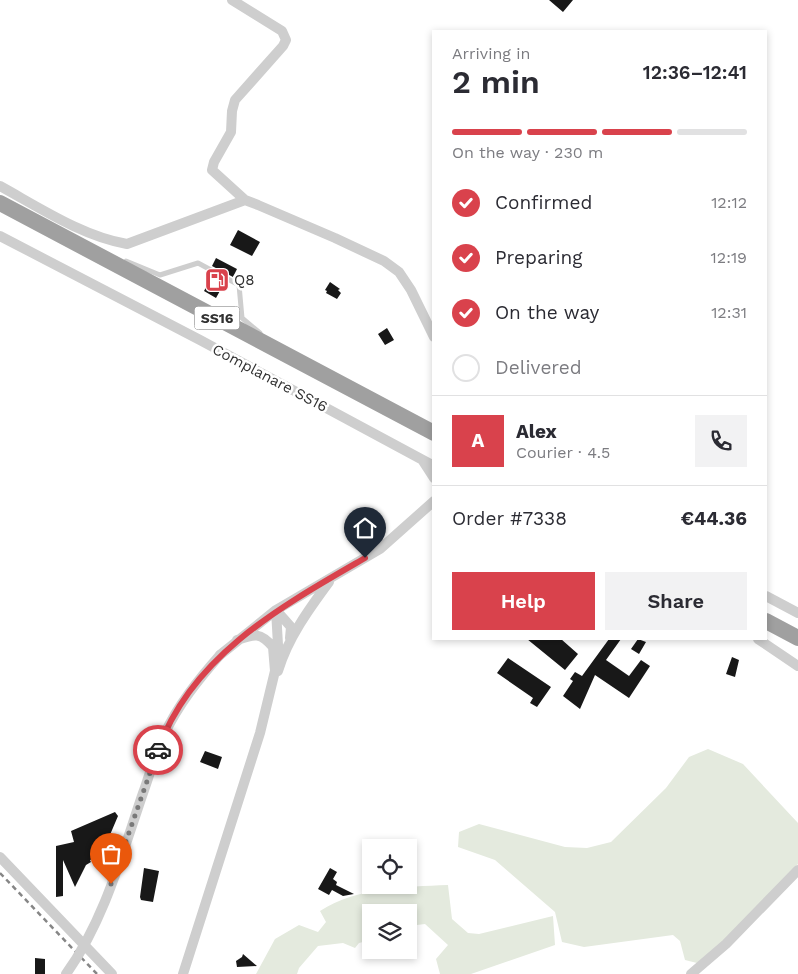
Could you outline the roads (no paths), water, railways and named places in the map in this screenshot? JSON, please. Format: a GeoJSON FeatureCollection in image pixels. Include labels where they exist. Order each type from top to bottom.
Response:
{"type":"FeatureCollection","features":[{"type":"Feature","properties":{"kind":"highway","name":"SS16"},"geometry":{"type":"LineString","coordinates":[[0,203],[432,432]]}},
{"type":"Feature","properties":{"kind":"highway","name":"SS16"},"geometry":{"type":"LineString","coordinates":[[0,216],[432,444]]}},
{"type":"Feature","properties":{"kind":"highway"},"geometry":{"type":"LineString","coordinates":[[767,610],[798,626]]}},
{"type":"Feature","properties":{"kind":"highway"},"geometry":{"type":"LineString","coordinates":[[767,622],[798,638]]}},
{"type":"Feature","properties":{"kind":"street"},"geometry":{"type":"LineString","coordinates":[[232,0],[282,31],[286,40],[283,46],[235,100],[229,138],[214,162],[212,170],[245,200],[335,238],[384,261],[399,272],[432,333]]}},
{"type":"Feature","properties":{"kind":"street"},"geometry":{"type":"LineString","coordinates":[[0,186],[86,232],[107,241],[127,244],[245,200]]}},
{"type":"Feature","properties":{"kind":"street","name":"Complanare SS16"},"geometry":{"type":"LineString","coordinates":[[0,236],[200,340],[432,465]]}},
{"type":"Feature","properties":{"kind":"street"},"geometry":{"type":"LineString","coordinates":[[422,460],[432,475]]}},
{"type":"Feature","properties":{"kind":"street"},"geometry":{"type":"LineString","coordinates":[[66,974],[88,938],[105,901],[163,737],[178,709],[199,679],[220,655],[276,610],[380,550],[432,504]]}},
{"type":"Feature","properties":{"kind":"street"},"geometry":{"type":"LineString","coordinates":[[287,647],[315,600],[332,578]]}},
{"type":"Feature","properties":{"kind":"street"},"geometry":{"type":"LineString","coordinates":[[767,597],[798,613]]}},
{"type":"Feature","properties":{"kind":"street"},"geometry":{"type":"LineString","coordinates":[[270,693],[287,647],[291,627],[276,610]]}},
{"type":"Feature","properties":{"kind":"street"},"geometry":{"type":"LineString","coordinates":[[183,974],[260,734],[270,693],[278,645],[276,610]]}},
{"type":"Feature","properties":{"kind":"street"},"geometry":{"type":"LineString","coordinates":[[237,640],[256,635],[264,637],[274,647],[275,658]]}},
{"type":"Feature","properties":{"kind":"street"},"geometry":{"type":"LineString","coordinates":[[759,640],[798,666]]}},
{"type":"Feature","properties":{"kind":"street"},"geometry":{"type":"LineString","coordinates":[[0,857],[112,974]]}},
{"type":"Feature","properties":{"kind":"street"},"geometry":{"type":"LineString","coordinates":[[691,974],[739,932],[798,870]]}},
{"type":"Feature","properties":{"kind":"lane"},"geometry":{"type":"LineString","coordinates":[[101,257],[114,256],[160,275],[198,263],[206,267],[239,285],[242,318],[264,336],[301,357],[316,371]]}},
{"type":"Feature","properties":{"kind":"railway"},"geometry":{"type":"LineString","coordinates":[[0,873],[97,974]]}},
{"type":"Feature","properties":{"kind":"place","name":"Q8"},"geometry":{"type":"Point","coordinates":[217,280]}}]}
